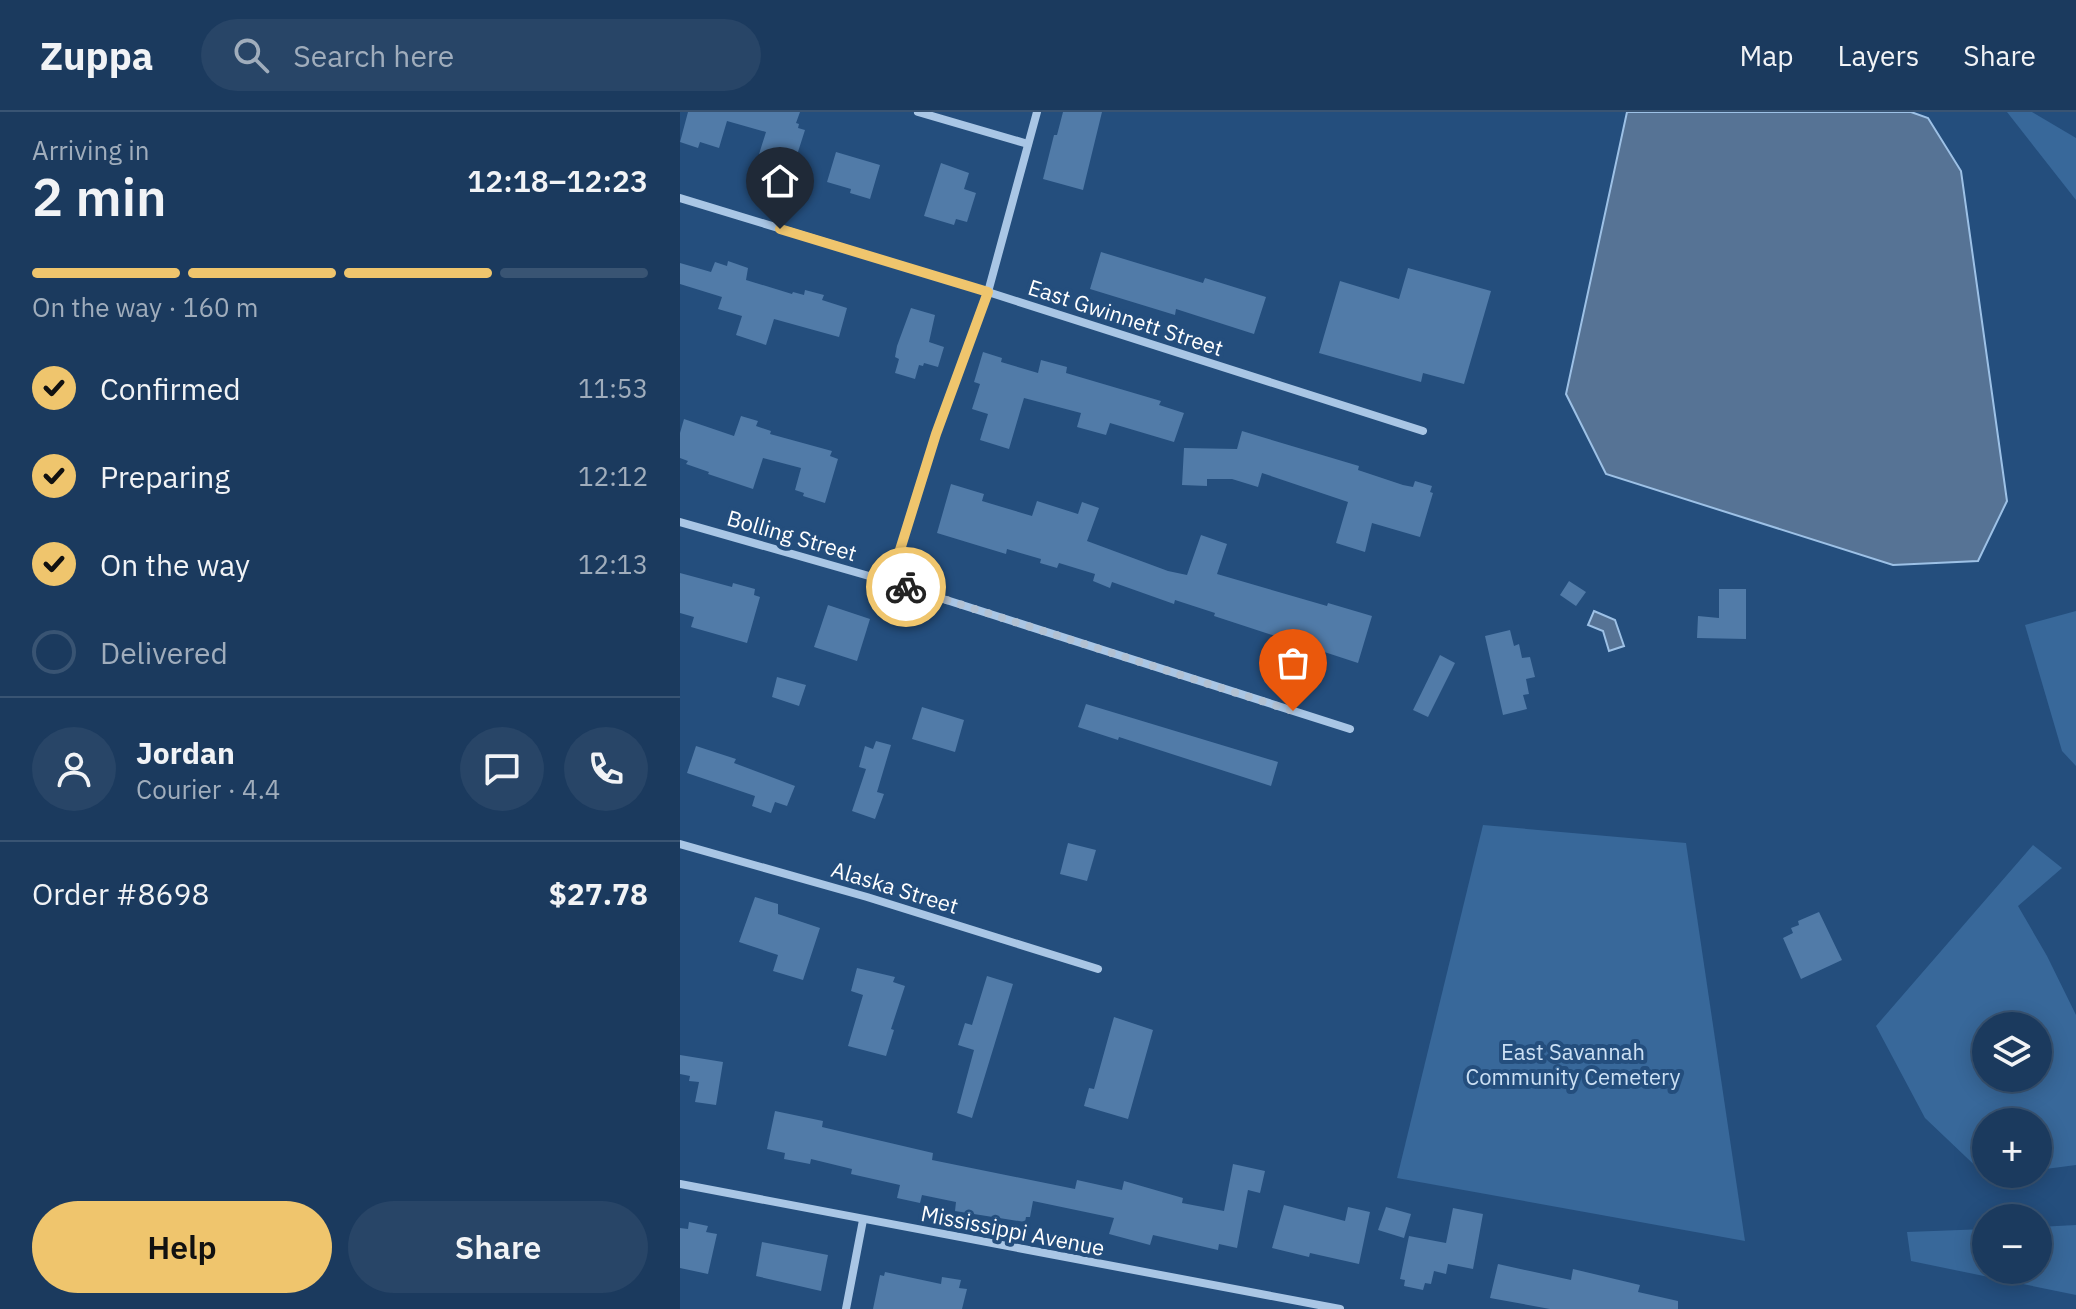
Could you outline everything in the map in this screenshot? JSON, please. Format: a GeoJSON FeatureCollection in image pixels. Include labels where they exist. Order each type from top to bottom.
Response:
{"type":"FeatureCollection","features":[{"type":"Feature","properties":{"kind":"street"},"geometry":{"type":"LineString","coordinates":[[918,112],[1028,144]]}},
{"type":"Feature","properties":{"kind":"street"},"geometry":{"type":"LineString","coordinates":[[890,582],[936,434],[988,292],[1037,112]]}},
{"type":"Feature","properties":{"kind":"street","name":"East Gwinnett Street"},"geometry":{"type":"LineString","coordinates":[[680,198],[988,292],[1423,431]]}},
{"type":"Feature","properties":{"kind":"street","name":"Bolling Street"},"geometry":{"type":"LineString","coordinates":[[680,522],[890,582],[1350,729]]}},
{"type":"Feature","properties":{"kind":"street","name":"Alaska Street"},"geometry":{"type":"LineString","coordinates":[[680,844],[867,897],[1098,969]]}},
{"type":"Feature","properties":{"kind":"street","name":"Mississippi Avenue"},"geometry":{"type":"LineString","coordinates":[[680,1184],[1340,1309]]}},
{"type":"Feature","properties":{"kind":"street"},"geometry":{"type":"LineString","coordinates":[[846,1309],[863,1220]]}},
{"type":"Feature","properties":{"kind":"green space"},"geometry":{"type":"Polygon","coordinates":[[[2007,112],[2032,112],[2076,138],[2076,200],[2007,112]]]}},
{"type":"Feature","properties":{"kind":"green space"},"geometry":{"type":"Polygon","coordinates":[[[2076,611],[2076,766],[2062,751],[2025,625],[2076,611]]]}},
{"type":"Feature","properties":{"kind":"green space","name":"East Savannah Community Cemetery"},"geometry":{"type":"Polygon","coordinates":[[[1483,825],[1686,843],[1745,1241],[1397,1178],[1483,825]]]}},
{"type":"Feature","properties":{"kind":"green space"},"geometry":{"type":"Polygon","coordinates":[[[2033,845],[2062,868],[2018,906],[2076,1015],[2076,1165],[2052,1168],[2052,1108],[1972,1108],[1972,1163],[1925,1118],[1876,1026],[2033,845]]]}},
{"type":"Feature","properties":{"kind":"green space"},"geometry":{"type":"Polygon","coordinates":[[[2076,1225],[2076,1295],[2023,1284],[2052,1284],[2052,1226],[2076,1225]]]}},
{"type":"Feature","properties":{"kind":"green space"},"geometry":{"type":"Polygon","coordinates":[[[1972,1230],[1972,1274],[1911,1261],[1907,1232],[1972,1230]]]}},
{"type":"Feature","properties":{"kind":"shaded area"},"geometry":{"type":"Polygon","coordinates":[[[1627,112],[1911,112],[1928,118],[1961,171],[2007,501],[1978,561],[1893,565],[1606,474],[1566,394],[1627,112]]]}},
{"type":"Feature","properties":{"kind":"shaded area"},"geometry":{"type":"Polygon","coordinates":[[[1594,611],[1615,620],[1624,646],[1609,651],[1603,631],[1588,625],[1594,611]]]}},
{"type":"Feature","properties":{"kind":"building"},"geometry":{"type":"Polygon","coordinates":[[[688,112],[800,112],[796,123],[799,124],[798,128],[805,130],[790,177],[755,167],[766,132],[727,121],[719,148],[700,142],[698,148],[680,142],[688,112]]]}},
{"type":"Feature","properties":{"kind":"building"},"geometry":{"type":"Polygon","coordinates":[[[1063,112],[1102,112],[1083,190],[1043,179],[1063,112]]]}},
{"type":"Feature","properties":{"kind":"building"},"geometry":{"type":"Polygon","coordinates":[[[836,152],[880,165],[870,199],[827,182],[836,152]]]}},
{"type":"Feature","properties":{"kind":"building"},"geometry":{"type":"Polygon","coordinates":[[[941,163],[969,173],[964,189],[976,193],[967,222],[956,219],[954,225],[924,216],[941,163]]]}},
{"type":"Feature","properties":{"kind":"building"},"geometry":{"type":"Polygon","coordinates":[[[1101,252],[1203,283],[1205,278],[1266,297],[1254,334],[1176,309],[1175,315],[1090,289],[1101,252]]]}},
{"type":"Feature","properties":{"kind":"building"},"geometry":{"type":"Polygon","coordinates":[[[728,261],[748,268],[746,280],[792,294],[804,295],[805,290],[824,295],[822,300],[847,308],[839,337],[774,319],[766,345],[736,335],[742,316],[718,309],[722,297],[680,284],[680,263],[711,272],[715,262],[727,266],[728,261]]]}},
{"type":"Feature","properties":{"kind":"building"},"geometry":{"type":"Polygon","coordinates":[[[1408,268],[1491,291],[1464,384],[1423,373],[1421,382],[1319,353],[1340,281],[1399,299],[1408,268]]]}},
{"type":"Feature","properties":{"kind":"building"},"geometry":{"type":"Polygon","coordinates":[[[911,308],[935,315],[929,342],[944,347],[938,367],[924,363],[923,366],[919,365],[915,379],[895,373],[899,359],[895,357],[897,346],[911,308]]]}},
{"type":"Feature","properties":{"kind":"building"},"geometry":{"type":"Polygon","coordinates":[[[983,352],[1002,358],[1001,362],[1038,373],[1041,360],[1067,367],[1066,373],[1161,401],[1159,405],[1184,413],[1174,442],[1110,423],[1106,435],[1077,427],[1081,413],[1024,398],[1009,449],[980,440],[988,414],[972,409],[980,384],[974,382],[983,352]]]}},
{"type":"Feature","properties":{"kind":"building"},"geometry":{"type":"Polygon","coordinates":[[[741,416],[758,421],[756,426],[771,431],[770,434],[832,451],[830,456],[838,459],[825,503],[795,490],[801,468],[763,458],[753,489],[708,474],[680,458],[680,433],[684,419],[734,436],[741,416]]]}},
{"type":"Feature","properties":{"kind":"building"},"geometry":{"type":"Polygon","coordinates":[[[1242,431],[1359,466],[1358,470],[1403,485],[1413,487],[1415,481],[1432,486],[1430,492],[1433,493],[1420,537],[1372,523],[1365,552],[1336,543],[1348,502],[1262,473],[1258,487],[1232,479],[1207,479],[1207,486],[1182,485],[1184,448],[1237,449],[1242,431]]]}},
{"type":"Feature","properties":{"kind":"building"},"geometry":{"type":"Polygon","coordinates":[[[951,484],[984,494],[982,501],[1032,516],[1037,501],[1078,514],[1082,502],[1099,508],[1087,541],[1168,571],[1187,575],[1201,535],[1227,544],[1217,574],[1372,616],[1358,663],[1214,616],[1215,613],[1175,600],[1174,604],[1112,582],[1110,588],[1093,581],[1095,574],[1059,563],[1057,568],[1040,563],[1041,559],[1007,549],[1006,554],[937,533],[951,484]]]}},
{"type":"Feature","properties":{"kind":"building"},"geometry":{"type":"Polygon","coordinates":[[[680,573],[732,587],[733,583],[755,589],[754,595],[760,597],[747,643],[691,627],[694,617],[680,613],[680,573]]]}},
{"type":"Feature","properties":{"kind":"building"},"geometry":{"type":"Polygon","coordinates":[[[1569,581],[1586,592],[1576,606],[1560,595],[1569,581]]]}},
{"type":"Feature","properties":{"kind":"building"},"geometry":{"type":"Polygon","coordinates":[[[1719,589],[1746,589],[1746,639],[1697,638],[1698,616],[1719,618],[1719,589]]]}},
{"type":"Feature","properties":{"kind":"building"},"geometry":{"type":"Polygon","coordinates":[[[828,605],[870,619],[857,661],[814,647],[828,605]]]}},
{"type":"Feature","properties":{"kind":"building"},"geometry":{"type":"Polygon","coordinates":[[[1510,630],[1514,646],[1519,644],[1522,658],[1530,657],[1535,677],[1526,679],[1529,694],[1523,695],[1527,709],[1503,715],[1485,636],[1510,630]]]}},
{"type":"Feature","properties":{"kind":"building"},"geometry":{"type":"Polygon","coordinates":[[[1440,655],[1455,663],[1428,717],[1413,710],[1440,655]]]}},
{"type":"Feature","properties":{"kind":"building"},"geometry":{"type":"Polygon","coordinates":[[[777,677],[806,685],[799,706],[772,697],[777,677]]]}},
{"type":"Feature","properties":{"kind":"building"},"geometry":{"type":"Polygon","coordinates":[[[1086,704],[1278,762],[1271,786],[1119,737],[1118,740],[1078,727],[1086,704]]]}},
{"type":"Feature","properties":{"kind":"building"},"geometry":{"type":"Polygon","coordinates":[[[922,707],[964,720],[955,752],[912,739],[922,707]]]}},
{"type":"Feature","properties":{"kind":"building"},"geometry":{"type":"Polygon","coordinates":[[[876,741],[891,745],[877,792],[884,794],[875,819],[852,811],[866,769],[859,767],[865,746],[873,749],[876,741]]]}},
{"type":"Feature","properties":{"kind":"building"},"geometry":{"type":"Polygon","coordinates":[[[696,746],[736,759],[734,763],[795,786],[787,806],[775,802],[771,813],[752,806],[755,796],[687,773],[696,746]]]}},
{"type":"Feature","properties":{"kind":"building"},"geometry":{"type":"Polygon","coordinates":[[[1068,843],[1096,850],[1087,881],[1060,874],[1068,843]]]}},
{"type":"Feature","properties":{"kind":"building"},"geometry":{"type":"Polygon","coordinates":[[[755,897],[778,904],[778,914],[820,928],[803,980],[773,971],[778,955],[739,942],[755,897]]]}},
{"type":"Feature","properties":{"kind":"building"},"geometry":{"type":"Polygon","coordinates":[[[1819,912],[1842,960],[1801,979],[1783,938],[1793,933],[1791,928],[1799,925],[1798,921],[1819,912]]]}},
{"type":"Feature","properties":{"kind":"building"},"geometry":{"type":"Polygon","coordinates":[[[857,968],[895,977],[893,982],[905,986],[886,1056],[848,1046],[863,995],[851,991],[857,968]]]}},
{"type":"Feature","properties":{"kind":"building"},"geometry":{"type":"Polygon","coordinates":[[[987,976],[1013,984],[972,1118],[957,1113],[974,1050],[958,1045],[965,1023],[972,1025],[987,976]]]}},
{"type":"Feature","properties":{"kind":"building"},"geometry":{"type":"Polygon","coordinates":[[[1114,1017],[1153,1030],[1128,1119],[1084,1106],[1089,1088],[1094,1089],[1114,1017]]]}},
{"type":"Feature","properties":{"kind":"building"},"geometry":{"type":"Polygon","coordinates":[[[680,1055],[723,1062],[716,1105],[695,1102],[699,1082],[689,1081],[690,1076],[680,1074],[680,1055]]]}},
{"type":"Feature","properties":{"kind":"building"},"geometry":{"type":"Polygon","coordinates":[[[775,1111],[823,1121],[822,1127],[933,1153],[932,1160],[1075,1189],[1077,1180],[1122,1190],[1124,1181],[1183,1198],[1182,1203],[1224,1211],[1233,1164],[1265,1171],[1260,1193],[1248,1190],[1237,1248],[1219,1244],[1218,1250],[1153,1235],[1150,1245],[1109,1234],[1114,1218],[1033,1201],[1030,1217],[1026,1217],[1025,1222],[955,1211],[956,1202],[922,1195],[920,1203],[897,1198],[900,1185],[851,1174],[852,1169],[811,1159],[810,1164],[784,1159],[785,1153],[767,1149],[775,1111]]]}},
{"type":"Feature","properties":{"kind":"building"},"geometry":{"type":"Polygon","coordinates":[[[1284,1205],[1345,1221],[1348,1207],[1370,1212],[1359,1264],[1272,1248],[1284,1205]]]}},
{"type":"Feature","properties":{"kind":"building"},"geometry":{"type":"Polygon","coordinates":[[[1386,1207],[1411,1214],[1404,1238],[1378,1230],[1386,1207]]]}},
{"type":"Feature","properties":{"kind":"building"},"geometry":{"type":"Polygon","coordinates":[[[1453,1208],[1483,1214],[1473,1269],[1448,1264],[1446,1274],[1434,1271],[1431,1284],[1425,1283],[1423,1290],[1404,1286],[1405,1280],[1400,1279],[1409,1236],[1446,1243],[1453,1208]]]}},
{"type":"Feature","properties":{"kind":"building"},"geometry":{"type":"Polygon","coordinates":[[[689,1222],[708,1226],[706,1232],[717,1234],[708,1274],[680,1268],[680,1228],[688,1229],[689,1222]]]}},
{"type":"Feature","properties":{"kind":"building"},"geometry":{"type":"Polygon","coordinates":[[[762,1242],[828,1255],[821,1291],[756,1276],[762,1242]]]}},
{"type":"Feature","properties":{"kind":"building"},"geometry":{"type":"Polygon","coordinates":[[[1498,1264],[1571,1280],[1573,1269],[1640,1285],[1638,1292],[1678,1301],[1678,1309],[1550,1309],[1490,1298],[1498,1264]]]}},
{"type":"Feature","properties":{"kind":"building"},"geometry":{"type":"Polygon","coordinates":[[[885,1272],[941,1284],[942,1277],[961,1280],[959,1288],[967,1289],[962,1309],[873,1309],[880,1275],[884,1276],[885,1272]]]}},
{"type":"Feature","properties":{"kind":"way so far"},"geometry":{"type":"LineString","coordinates":[[906,587],[1293,711]]}},
{"type":"Feature","properties":{"kind":"route"},"geometry":{"type":"LineString","coordinates":[[780,229],[988,292],[936,434],[890,582],[906,587]]}}]}
